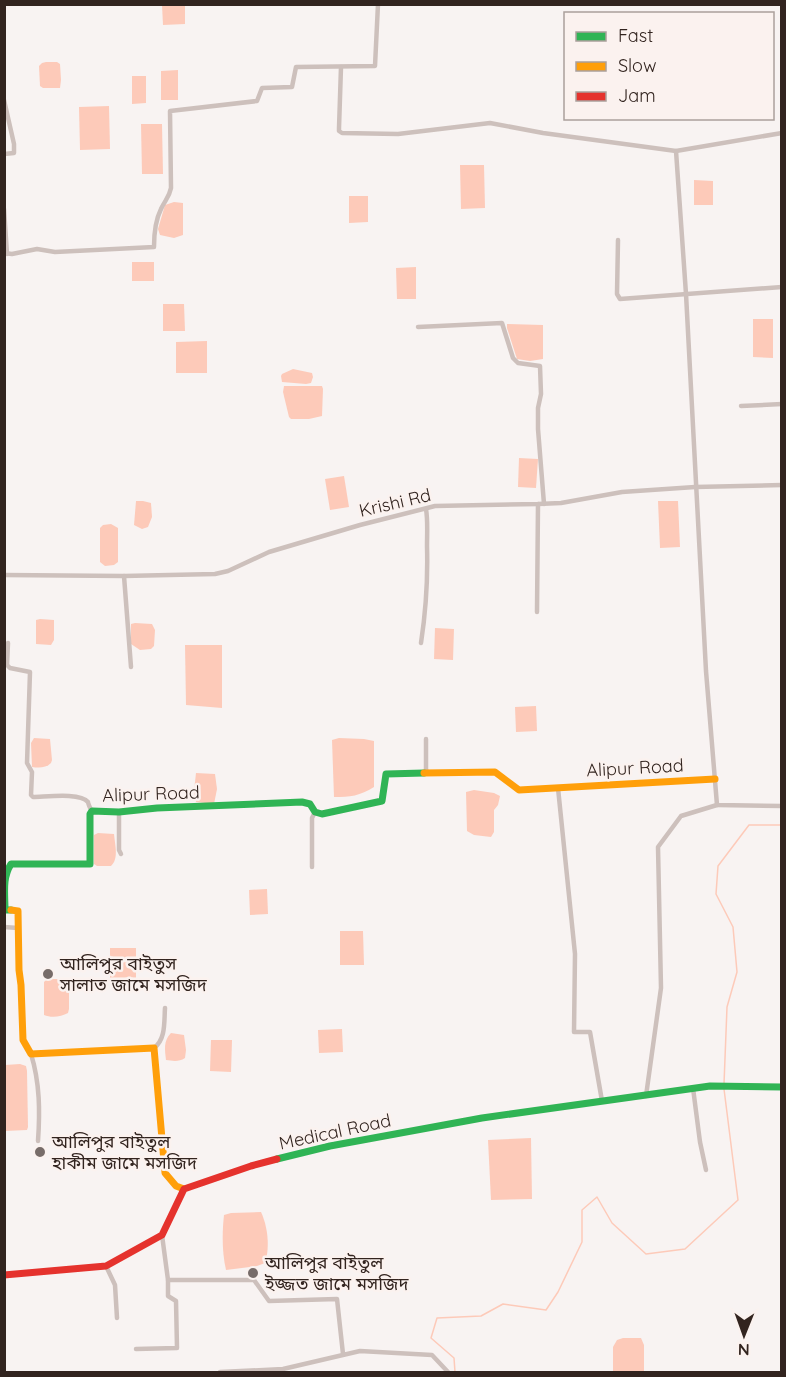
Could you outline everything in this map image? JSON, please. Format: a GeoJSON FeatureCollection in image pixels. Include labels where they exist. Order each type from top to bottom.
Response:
{"type":"FeatureCollection","features":[{"type":"Feature","properties":{"kind":"street"},"geometry":{"type":"LineString","coordinates":[[4,209],[6,253],[37,249],[55,252],[154,247],[154,232],[171,188],[170,111],[257,101],[262,88],[292,87],[296,67],[375,66],[378,4]]}},
{"type":"Feature","properties":{"kind":"street"},"geometry":{"type":"LineString","coordinates":[[341,67],[339,131],[342,134],[398,134],[490,123],[543,134],[676,151],[782,133]]}},
{"type":"Feature","properties":{"kind":"street"},"geometry":{"type":"LineString","coordinates":[[4,100],[14,153],[4,154]]}},
{"type":"Feature","properties":{"kind":"street"},"geometry":{"type":"LineString","coordinates":[[676,151],[706,671],[717,805]]}},
{"type":"Feature","properties":{"kind":"street"},"geometry":{"type":"LineString","coordinates":[[618,240],[617,294],[623,299],[782,286]]}},
{"type":"Feature","properties":{"kind":"street"},"geometry":{"type":"LineString","coordinates":[[418,327],[502,323],[513,358],[518,363],[540,366],[541,394],[538,429],[541,504],[537,612]]}},
{"type":"Feature","properties":{"kind":"street"},"geometry":{"type":"LineString","coordinates":[[741,406],[782,404]]}},
{"type":"Feature","properties":{"kind":"street","name":"Krishi Rd"},"geometry":{"type":"LineString","coordinates":[[4,575],[215,574],[228,571],[269,552],[360,525],[435,507],[561,503],[622,492],[695,487],[782,485]]}},
{"type":"Feature","properties":{"kind":"street"},"geometry":{"type":"LineString","coordinates":[[421,643],[428,582],[426,509]]}},
{"type":"Feature","properties":{"kind":"street"},"geometry":{"type":"LineString","coordinates":[[124,576],[131,667]]}},
{"type":"Feature","properties":{"kind":"street"},"geometry":{"type":"LineString","coordinates":[[8,643],[7,665],[10,668],[30,672],[27,763],[32,772],[31,795],[33,797],[75,796],[88,802],[92,812]]}},
{"type":"Feature","properties":{"kind":"street"},"geometry":{"type":"LineString","coordinates":[[426,740],[427,773]]}},
{"type":"Feature","properties":{"kind":"street","name":"Alipur Road"},"geometry":{"type":"LineString","coordinates":[[18,928],[18,911],[5,910],[7,869],[11,864],[90,864],[90,814],[92,812],[302,802],[310,804],[315,812],[330,813],[382,801],[386,774],[495,772],[519,790],[715,779]]}},
{"type":"Feature","properties":{"kind":"street"},"geometry":{"type":"LineString","coordinates":[[558,788],[575,954],[574,1032],[590,1032],[602,1101]]}},
{"type":"Feature","properties":{"kind":"street"},"geometry":{"type":"LineString","coordinates":[[646,1095],[661,988],[658,847],[681,816],[717,805],[782,806]]}},
{"type":"Feature","properties":{"kind":"street"},"geometry":{"type":"LineString","coordinates":[[119,812],[119,850],[121,854]]}},
{"type":"Feature","properties":{"kind":"street"},"geometry":{"type":"LineString","coordinates":[[312,867],[312,818],[315,812]]}},
{"type":"Feature","properties":{"kind":"street"},"geometry":{"type":"LineString","coordinates":[[4,927],[18,928],[22,1040],[31,1054],[35,1069],[40,1107],[38,1141]]}},
{"type":"Feature","properties":{"kind":"street"},"geometry":{"type":"LineString","coordinates":[[31,1054],[154,1048],[160,1044],[162,1038],[165,1008]]}},
{"type":"Feature","properties":{"kind":"street"},"geometry":{"type":"LineString","coordinates":[[136,1349],[177,1348],[176,1301],[168,1296],[162,1235],[184,1189],[176,1186],[165,1173],[154,1048]]}},
{"type":"Feature","properties":{"kind":"street","name":"Medical Road"},"geometry":{"type":"LineString","coordinates":[[184,1189],[251,1166],[330,1146],[482,1118],[710,1086],[782,1087]]}},
{"type":"Feature","properties":{"kind":"street"},"geometry":{"type":"LineString","coordinates":[[693,1088],[706,1170]]}},
{"type":"Feature","properties":{"kind":"street"},"geometry":{"type":"LineString","coordinates":[[4,1275],[106,1266],[162,1235]]}},
{"type":"Feature","properties":{"kind":"street"},"geometry":{"type":"LineString","coordinates":[[106,1266],[115,1285],[117,1318]]}},
{"type":"Feature","properties":{"kind":"street"},"geometry":{"type":"LineString","coordinates":[[168,1280],[254,1280],[269,1301],[337,1299],[343,1354]]}},
{"type":"Feature","properties":{"kind":"street"},"geometry":{"type":"LineString","coordinates":[[220,1372],[283,1369],[360,1351],[432,1355],[448,1372]]}},
{"type":"Feature","properties":{"kind":"shaded area"},"geometry":{"type":"Polygon","coordinates":[[[162,5],[185,5],[185,24],[163,25],[162,5]]]}},
{"type":"Feature","properties":{"kind":"shaded area"},"geometry":{"type":"Polygon","coordinates":[[[46,62],[60,64],[60,88],[40,86],[39,66],[46,62]]]}},
{"type":"Feature","properties":{"kind":"shaded area"},"geometry":{"type":"Polygon","coordinates":[[[178,70],[178,100],[161,100],[161,71],[178,70]]]}},
{"type":"Feature","properties":{"kind":"shaded area"},"geometry":{"type":"Polygon","coordinates":[[[132,76],[146,76],[146,103],[132,104],[132,76]]]}},
{"type":"Feature","properties":{"kind":"shaded area"},"geometry":{"type":"Polygon","coordinates":[[[109,106],[110,149],[80,150],[79,107],[109,106]]]}},
{"type":"Feature","properties":{"kind":"shaded area"},"geometry":{"type":"Polygon","coordinates":[[[141,124],[162,124],[163,174],[142,174],[141,124]]]}},
{"type":"Feature","properties":{"kind":"shaded area"},"geometry":{"type":"Polygon","coordinates":[[[460,165],[484,165],[485,208],[461,209],[460,165]]]}},
{"type":"Feature","properties":{"kind":"shaded area"},"geometry":{"type":"Polygon","coordinates":[[[694,180],[713,181],[713,205],[694,205],[694,180]]]}},
{"type":"Feature","properties":{"kind":"shaded area"},"geometry":{"type":"Polygon","coordinates":[[[349,196],[368,196],[368,222],[349,223],[349,196]]]}},
{"type":"Feature","properties":{"kind":"shaded area"},"geometry":{"type":"Polygon","coordinates":[[[174,202],[183,203],[183,235],[174,238],[160,235],[158,229],[165,205],[174,202]]]}},
{"type":"Feature","properties":{"kind":"shaded area"},"geometry":{"type":"Polygon","coordinates":[[[132,262],[154,262],[154,281],[132,281],[132,262]]]}},
{"type":"Feature","properties":{"kind":"shaded area"},"geometry":{"type":"Polygon","coordinates":[[[416,267],[416,299],[397,299],[396,268],[416,267]]]}},
{"type":"Feature","properties":{"kind":"shaded area"},"geometry":{"type":"Polygon","coordinates":[[[163,304],[184,304],[185,331],[163,331],[163,304]]]}},
{"type":"Feature","properties":{"kind":"shaded area"},"geometry":{"type":"Polygon","coordinates":[[[753,319],[773,319],[773,358],[753,357],[753,319]]]}},
{"type":"Feature","properties":{"kind":"shaded area"},"geometry":{"type":"Polygon","coordinates":[[[507,324],[543,325],[543,359],[530,361],[517,359],[507,324]]]}},
{"type":"Feature","properties":{"kind":"shaded area"},"geometry":{"type":"Polygon","coordinates":[[[207,341],[207,373],[176,373],[176,342],[207,341]]]}},
{"type":"Feature","properties":{"kind":"shaded area"},"geometry":{"type":"Polygon","coordinates":[[[293,369],[312,373],[311,383],[282,382],[282,374],[293,369]]]}},
{"type":"Feature","properties":{"kind":"shaded area"},"geometry":{"type":"Polygon","coordinates":[[[284,386],[322,386],[322,416],[291,419],[283,392],[284,386]]]}},
{"type":"Feature","properties":{"kind":"shaded area"},"geometry":{"type":"Polygon","coordinates":[[[519,458],[538,459],[536,488],[518,487],[519,458]]]}},
{"type":"Feature","properties":{"kind":"shaded area"},"geometry":{"type":"Polygon","coordinates":[[[344,476],[349,507],[330,510],[325,479],[344,476]]]}},
{"type":"Feature","properties":{"kind":"shaded area"},"geometry":{"type":"Polygon","coordinates":[[[136,501],[151,503],[152,517],[148,527],[142,529],[134,525],[136,501]]]}},
{"type":"Feature","properties":{"kind":"shaded area"},"geometry":{"type":"Polygon","coordinates":[[[658,501],[678,501],[680,547],[660,548],[658,501]]]}},
{"type":"Feature","properties":{"kind":"shaded area"},"geometry":{"type":"Polygon","coordinates":[[[111,524],[118,528],[118,562],[105,566],[100,562],[100,528],[111,524]]]}},
{"type":"Feature","properties":{"kind":"shaded area"},"geometry":{"type":"Polygon","coordinates":[[[36,620],[54,620],[54,640],[51,645],[36,644],[36,620]]]}},
{"type":"Feature","properties":{"kind":"shaded area"},"geometry":{"type":"Polygon","coordinates":[[[131,624],[152,624],[155,630],[154,646],[151,649],[140,650],[131,644],[131,624]]]}},
{"type":"Feature","properties":{"kind":"shaded area"},"geometry":{"type":"Polygon","coordinates":[[[435,628],[454,629],[453,660],[434,659],[435,628]]]}},
{"type":"Feature","properties":{"kind":"shaded area"},"geometry":{"type":"Polygon","coordinates":[[[185,645],[222,645],[222,708],[186,705],[185,645]]]}},
{"type":"Feature","properties":{"kind":"shaded area"},"geometry":{"type":"Polygon","coordinates":[[[536,706],[537,731],[516,732],[515,707],[536,706]]]}},
{"type":"Feature","properties":{"kind":"shaded area"},"geometry":{"type":"Polygon","coordinates":[[[34,738],[50,739],[52,760],[47,766],[32,767],[31,743],[34,738]]]}},
{"type":"Feature","properties":{"kind":"shaded area"},"geometry":{"type":"Polygon","coordinates":[[[339,738],[374,741],[374,787],[355,795],[334,797],[332,740],[339,738]]]}},
{"type":"Feature","properties":{"kind":"shaded area"},"geometry":{"type":"Polygon","coordinates":[[[196,773],[215,774],[217,789],[214,804],[196,802],[194,791],[196,773]]]}},
{"type":"Feature","properties":{"kind":"shaded area"},"geometry":{"type":"Polygon","coordinates":[[[474,790],[500,796],[494,810],[494,832],[491,837],[474,835],[467,831],[466,792],[474,790]]]}},
{"type":"Feature","properties":{"kind":"shaded area"},"geometry":{"type":"Polygon","coordinates":[[[114,834],[116,856],[111,866],[94,864],[94,835],[114,834]]]}},
{"type":"Feature","properties":{"kind":"shaded area"},"geometry":{"type":"Polygon","coordinates":[[[267,889],[268,914],[250,915],[249,890],[267,889]]]}},
{"type":"Feature","properties":{"kind":"shaded area"},"geometry":{"type":"Polygon","coordinates":[[[340,931],[363,931],[364,965],[340,965],[340,931]]]}},
{"type":"Feature","properties":{"kind":"shaded area"},"geometry":{"type":"Polygon","coordinates":[[[110,948],[136,948],[136,978],[110,978],[110,948]]]}},
{"type":"Feature","properties":{"kind":"shaded area"},"geometry":{"type":"Polygon","coordinates":[[[47,979],[69,982],[68,1013],[56,1017],[44,1015],[44,982],[47,979]]]}},
{"type":"Feature","properties":{"kind":"shaded area"},"geometry":{"type":"Polygon","coordinates":[[[342,1029],[343,1052],[319,1053],[318,1030],[342,1029]]]}},
{"type":"Feature","properties":{"kind":"shaded area"},"geometry":{"type":"Polygon","coordinates":[[[171,1033],[184,1035],[185,1058],[176,1061],[166,1060],[166,1042],[171,1033]]]}},
{"type":"Feature","properties":{"kind":"shaded area"},"geometry":{"type":"Polygon","coordinates":[[[211,1040],[232,1040],[231,1072],[210,1071],[211,1040]]]}},
{"type":"Feature","properties":{"kind":"shaded area"},"geometry":{"type":"Polygon","coordinates":[[[5,1065],[26,1066],[27,1071],[28,1127],[27,1130],[5,1131],[5,1065]]]}},
{"type":"Feature","properties":{"kind":"shaded area"},"geometry":{"type":"Polygon","coordinates":[[[531,1138],[532,1199],[491,1200],[488,1140],[531,1138]]]}},
{"type":"Feature","properties":{"kind":"shaded area"},"geometry":{"type":"Polygon","coordinates":[[[261,1212],[268,1238],[265,1263],[226,1270],[223,1243],[224,1215],[261,1212]]]}},
{"type":"Feature","properties":{"kind":"shaded area"},"geometry":{"type":"Polygon","coordinates":[[[641,1338],[644,1345],[644,1372],[613,1372],[613,1347],[617,1340],[641,1338]]]}},
{"type":"Feature","properties":{"kind":"waterway"},"geometry":{"type":"LineString","coordinates":[[724,1084],[727,1007],[737,972],[733,927],[716,894],[718,866],[749,825],[782,825]]}},
{"type":"Feature","properties":{"kind":"waterway"},"geometry":{"type":"LineString","coordinates":[[455,1372],[454,1358],[431,1338],[437,1318],[481,1316],[503,1304],[546,1310],[558,1292],[582,1242],[582,1210],[597,1197],[612,1223],[646,1254],[685,1249],[738,1200],[724,1089]]}},
{"type":"Feature","properties":{"kind":"traffic: fast"},"geometry":{"type":"LineString","coordinates":[[11,910],[5,910],[5,880],[11,864],[90,864],[90,814],[92,811],[119,812],[157,808],[302,802],[310,804],[315,812],[322,814],[382,801],[386,774],[424,773]]}},
{"type":"Feature","properties":{"kind":"traffic: fast"},"geometry":{"type":"LineString","coordinates":[[277,1159],[330,1146],[482,1118],[710,1086],[782,1087]]}},
{"type":"Feature","properties":{"kind":"traffic: slow"},"geometry":{"type":"LineString","coordinates":[[424,773],[495,772],[519,790],[715,779]]}},
{"type":"Feature","properties":{"kind":"traffic: slow"},"geometry":{"type":"LineString","coordinates":[[11,910],[18,911],[23,1040],[31,1054],[154,1048],[165,1173],[176,1186],[184,1189]]}},
{"type":"Feature","properties":{"kind":"traffic: jam"},"geometry":{"type":"LineString","coordinates":[[4,1275],[106,1266],[162,1235],[184,1189],[277,1159]]}},
{"type":"Feature","properties":{"kind":"place","name":"আলিপুর বাইতুস সালাত জামে মসজিদ"},"geometry":{"type":"Point","coordinates":[48,974]}},
{"type":"Feature","properties":{"kind":"place","name":"আলিপুর বাইতুল হাকীম জামে মসজিদ"},"geometry":{"type":"Point","coordinates":[40,1152]}},
{"type":"Feature","properties":{"kind":"place","name":"আলিপুর বাইতুল ইজ্জত জামে মসজিদ"},"geometry":{"type":"Point","coordinates":[253,1273]}}]}
